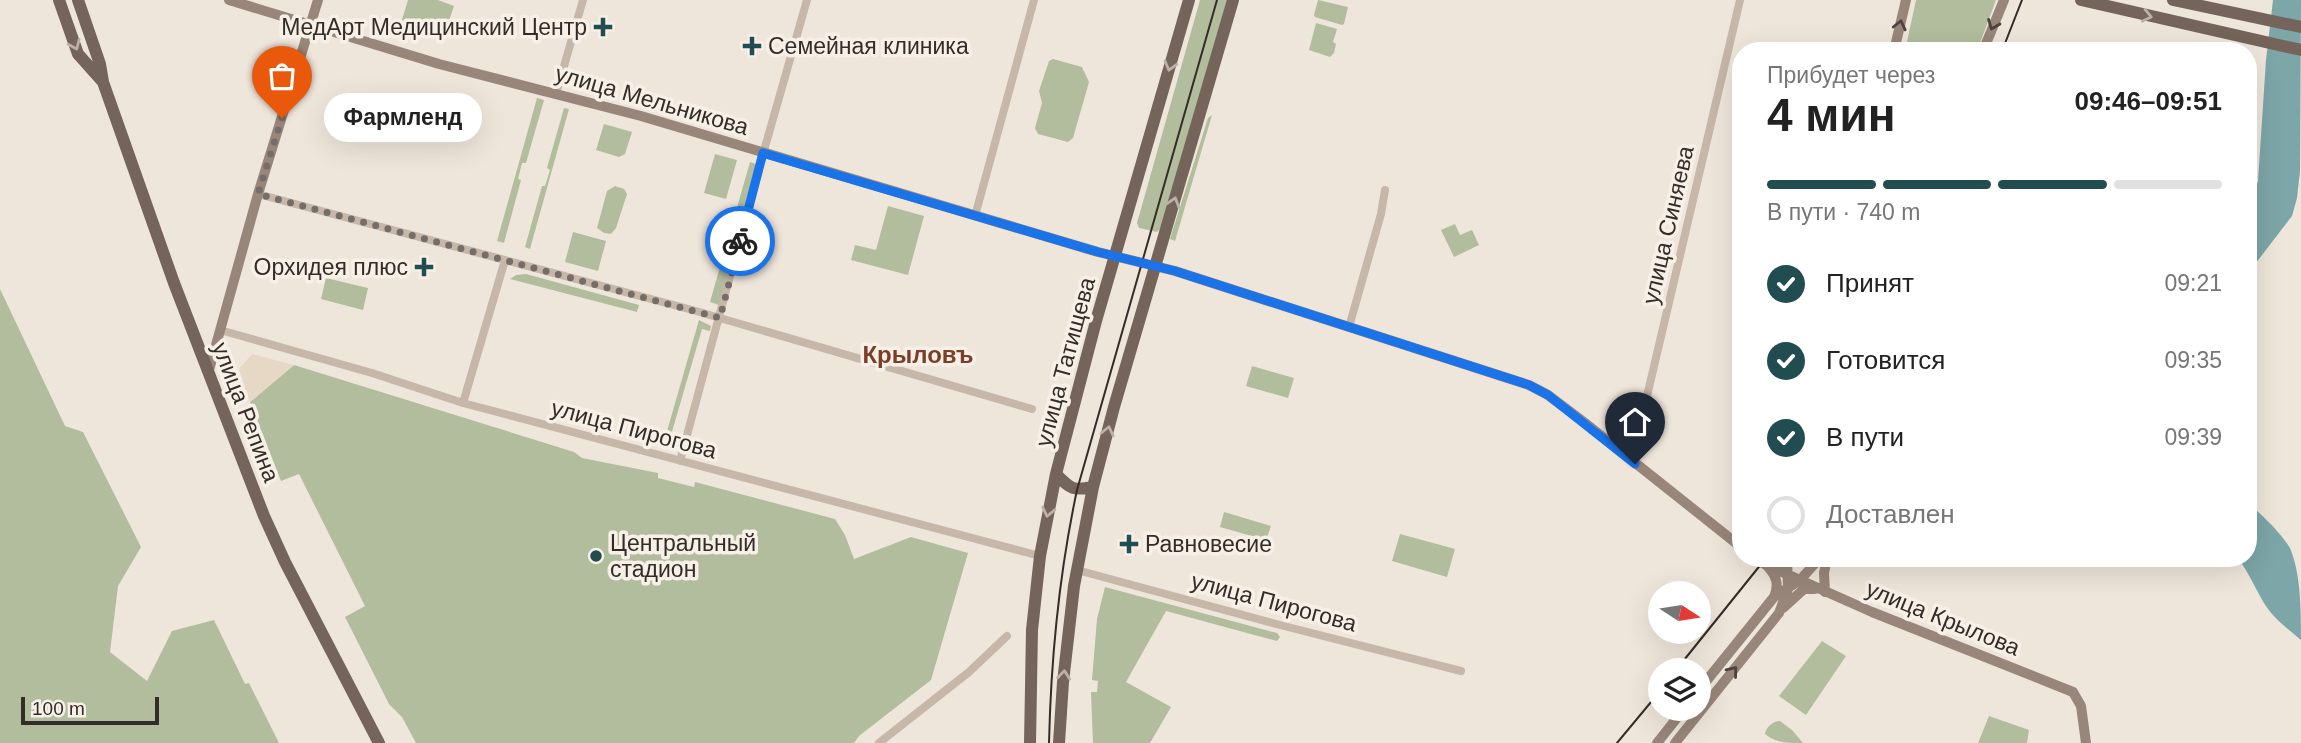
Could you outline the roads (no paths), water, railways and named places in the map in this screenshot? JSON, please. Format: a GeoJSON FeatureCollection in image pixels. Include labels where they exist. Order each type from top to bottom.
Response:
{"type":"FeatureCollection","features":[{"type":"Feature","properties":{"kind":"main road","name":"улица Репина"},"geometry":{"type":"LineString","coordinates":[[60,0],[78,54],[103,82]]}},
{"type":"Feature","properties":{"kind":"main road","name":"улица Репина"},"geometry":{"type":"LineString","coordinates":[[78,0],[100,64],[103,82],[179,296],[269,527],[379,743]]}},
{"type":"Feature","properties":{"kind":"main road","name":"улица Татищева"},"geometry":{"type":"LineString","coordinates":[[1030,743],[1030,647],[1040,555],[1056,474],[1189,0]]}},
{"type":"Feature","properties":{"kind":"main road"},"geometry":{"type":"LineString","coordinates":[[1059,743],[1063,682],[1077,570],[1093,487],[1234,0]]}},
{"type":"Feature","properties":{"kind":"main road"},"geometry":{"type":"LineString","coordinates":[[2081,0],[2301,50]]}},
{"type":"Feature","properties":{"kind":"main road"},"geometry":{"type":"LineString","coordinates":[[2173,0],[2301,27]]}},
{"type":"Feature","properties":{"kind":"main road"},"geometry":{"type":"LineString","coordinates":[[1056,474],[1070,488],[1077,490],[1093,487]]}},
{"type":"Feature","properties":{"kind":"street","name":"улица Мельникова"},"geometry":{"type":"LineString","coordinates":[[229,0],[439,64],[556,94],[1115,257],[1175,271],[1539,389],[1732,540]]}},
{"type":"Feature","properties":{"kind":"street"},"geometry":{"type":"LineString","coordinates":[[209,370],[258,194],[318,0]]}},
{"type":"Feature","properties":{"kind":"street"},"geometry":{"type":"LineString","coordinates":[[556,94],[583,0]]}},
{"type":"Feature","properties":{"kind":"street"},"geometry":{"type":"LineString","coordinates":[[680,461],[807,0]]}},
{"type":"Feature","properties":{"kind":"street"},"geometry":{"type":"LineString","coordinates":[[975,216],[1034,0]]}},
{"type":"Feature","properties":{"kind":"street","name":"улица Синяева"},"geometry":{"type":"LineString","coordinates":[[1625,455],[1636,443],[1740,0]]}},
{"type":"Feature","properties":{"kind":"street"},"geometry":{"type":"LineString","coordinates":[[1896,42],[1906,0]]}},
{"type":"Feature","properties":{"kind":"street"},"geometry":{"type":"LineString","coordinates":[[1987,42],[2004,0]]}},
{"type":"Feature","properties":{"kind":"street"},"geometry":{"type":"LineString","coordinates":[[1349,327],[1385,190]]}},
{"type":"Feature","properties":{"kind":"street"},"geometry":{"type":"LineString","coordinates":[[258,194],[720,318],[1031,409]]}},
{"type":"Feature","properties":{"kind":"street"},"geometry":{"type":"LineString","coordinates":[[463,402],[505,260]]}},
{"type":"Feature","properties":{"kind":"street","name":"улица Пирогова"},"geometry":{"type":"LineString","coordinates":[[220,330],[463,402],[1040,555]]}},
{"type":"Feature","properties":{"kind":"street"},"geometry":{"type":"LineString","coordinates":[[1767,567],[1778,585],[1774,597]]}},
{"type":"Feature","properties":{"kind":"street"},"geometry":{"type":"LineString","coordinates":[[1779,613],[1787,589],[1788,567]]}},
{"type":"Feature","properties":{"kind":"street","name":"улица Крылова"},"geometry":{"type":"LineString","coordinates":[[1791,567],[1800,580],[1825,592],[2073,692],[2081,706],[2086,743]]}},
{"type":"Feature","properties":{"kind":"street"},"geometry":{"type":"LineString","coordinates":[[1711,675],[1774,597],[1800,580],[1811,567]]}},
{"type":"Feature","properties":{"kind":"street"},"geometry":{"type":"LineString","coordinates":[[1675,743],[1791,599],[1804,589],[1825,592],[1825,567]]}},
{"type":"Feature","properties":{"kind":"street","name":"улица Пирогова"},"geometry":{"type":"LineString","coordinates":[[1077,570],[1461,671]]}},
{"type":"Feature","properties":{"kind":"street"},"geometry":{"type":"LineString","coordinates":[[879,743],[969,672],[1007,636]]}},
{"type":"Feature","properties":{"kind":"street"},"geometry":{"type":"LineString","coordinates":[[1657,743],[1674,721]]}},
{"type":"Feature","properties":{"kind":"water"},"geometry":{"type":"Polygon","coordinates":[[[2273,0],[2301,0],[2300,171],[2297,198],[2292,216],[2257,262],[2257,185],[2273,0]]]}},
{"type":"Feature","properties":{"kind":"water"},"geometry":{"type":"Polygon","coordinates":[[[2257,511],[2276,530],[2294,558],[2301,640],[2268,608],[2244,567],[2257,567],[2257,511]]]}},
{"type":"Feature","properties":{"kind":"tram line"},"geometry":{"type":"LineString","coordinates":[[1049,743],[1057,616],[1077,490],[1217,0]]}},
{"type":"Feature","properties":{"kind":"tram line"},"geometry":{"type":"LineString","coordinates":[[2006,42],[2022,0]]}},
{"type":"Feature","properties":{"kind":"tram line"},"geometry":{"type":"LineString","coordinates":[[1686,658],[1759,567]]}},
{"type":"Feature","properties":{"kind":"tram line"},"geometry":{"type":"LineString","coordinates":[[1617,743],[1648,706]]}},
{"type":"Feature","properties":{"kind":"place","name":"МедАрт Медицинский Центр"},"geometry":{"type":"Point","coordinates":[603,27]}},
{"type":"Feature","properties":{"kind":"place","name":"Семейная клиника"},"geometry":{"type":"Point","coordinates":[752,46]}},
{"type":"Feature","properties":{"kind":"place","name":"Фармленд"},"geometry":{"type":"Point","coordinates":[282,118]}},
{"type":"Feature","properties":{"kind":"place","name":"Орхидея плюс"},"geometry":{"type":"Point","coordinates":[424,267]}},
{"type":"Feature","properties":{"kind":"place","name":"Равновесие"},"geometry":{"type":"Point","coordinates":[1129,544]}},
{"type":"Feature","properties":{"kind":"place","name":"Центральный стадион"},"geometry":{"type":"Point","coordinates":[596,556]}},
{"type":"Feature","properties":{"kind":"district","name":"Крыловъ"},"geometry":{"type":"Point","coordinates":[918,354]}}]}
